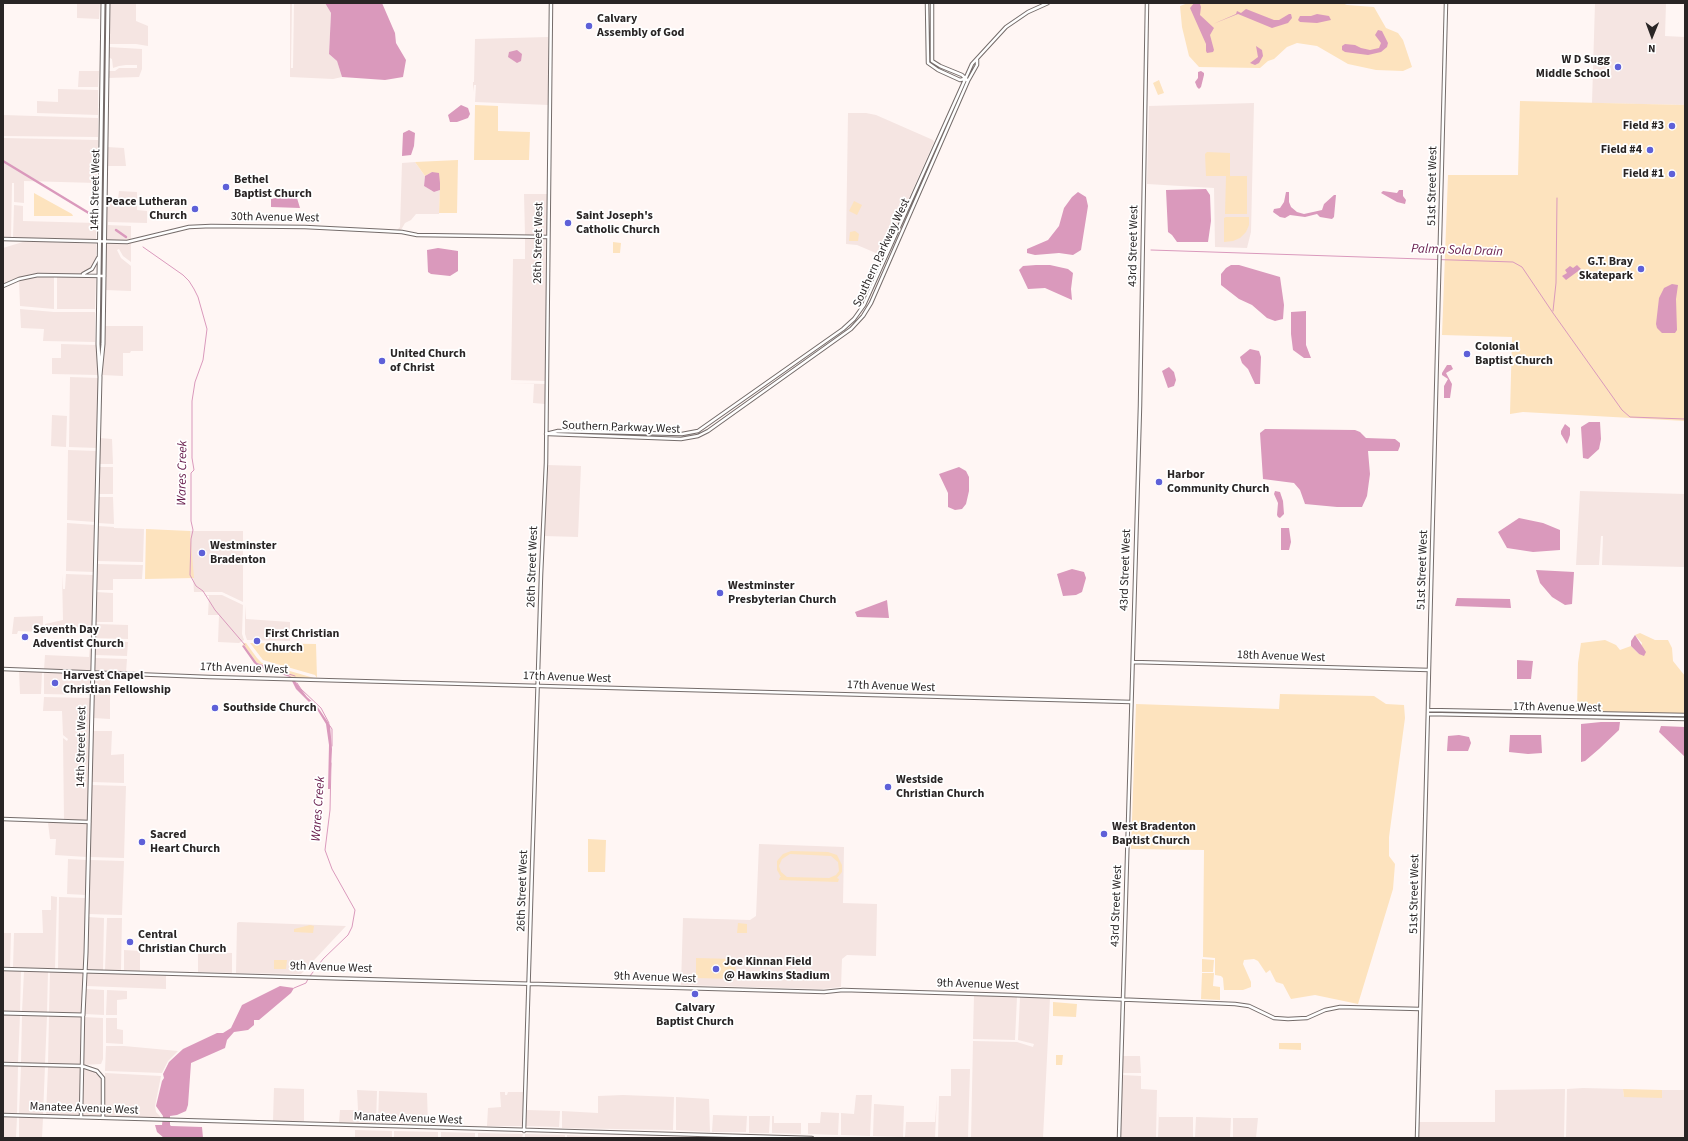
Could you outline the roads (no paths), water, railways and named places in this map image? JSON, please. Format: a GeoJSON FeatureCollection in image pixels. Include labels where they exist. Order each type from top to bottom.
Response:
{"type":"FeatureCollection","features":[{"type":"Feature","properties":{"kind":"main road","name":"14th Street West"},"geometry":{"type":"LineString","coordinates":[[83,1015],[100,377],[98,344],[103,3]]}},
{"type":"Feature","properties":{"kind":"main road","name":"14th Street West"},"geometry":{"type":"LineString","coordinates":[[100,377],[102,369],[104,276],[108,3]]}},
{"type":"Feature","properties":{"kind":"main road"},"geometry":{"type":"LineString","coordinates":[[3,1013],[83,1015]]}},
{"type":"Feature","properties":{"kind":"street","name":"26th Street West"},"geometry":{"type":"LineString","coordinates":[[524,1131],[546,434],[551,3]]}},
{"type":"Feature","properties":{"kind":"street"},"geometry":{"type":"LineString","coordinates":[[927,3],[928,63],[938,70],[960,80],[965,79]]}},
{"type":"Feature","properties":{"kind":"street"},"geometry":{"type":"LineString","coordinates":[[932,3],[932,61],[962,76],[968,81]]}},
{"type":"Feature","properties":{"kind":"street","name":"Southern Parkway West"},"geometry":{"type":"LineString","coordinates":[[546,434],[558,431],[682,434],[698,431],[843,329],[854,319],[864,305],[972,64],[978,60],[994,39],[1006,27],[1028,12],[1048,3]]}},
{"type":"Feature","properties":{"kind":"street","name":"43rd Street West"},"geometry":{"type":"LineString","coordinates":[[1119,1138],[1140,406],[1147,3]]}},
{"type":"Feature","properties":{"kind":"street","name":"51st Street West"},"geometry":{"type":"LineString","coordinates":[[1417,1138],[1446,3]]}},
{"type":"Feature","properties":{"kind":"street","name":"Southern Parkway West"},"geometry":{"type":"LineString","coordinates":[[546,434],[681,439],[698,436],[708,431],[851,329],[863,316],[871,303],[978,60]]}},
{"type":"Feature","properties":{"kind":"street","name":"30th Avenue West"},"geometry":{"type":"LineString","coordinates":[[3,239],[99,242],[136,241],[174,230],[198,226],[311,228],[399,232],[417,235],[548,237]]}},
{"type":"Feature","properties":{"kind":"street"},"geometry":{"type":"LineString","coordinates":[[80,275],[92,269],[99,256]]}},
{"type":"Feature","properties":{"kind":"street"},"geometry":{"type":"LineString","coordinates":[[3,286],[13,281],[32,276],[104,276]]}},
{"type":"Feature","properties":{"kind":"street","name":"18th Avenue West"},"geometry":{"type":"LineString","coordinates":[[1133,662],[1429,670]]}},
{"type":"Feature","properties":{"kind":"street","name":"17th Avenue West"},"geometry":{"type":"LineString","coordinates":[[3,669],[93,673],[1131,702]]}},
{"type":"Feature","properties":{"kind":"street","name":"17th Avenue West"},"geometry":{"type":"LineString","coordinates":[[1428,710],[1685,715]]}},
{"type":"Feature","properties":{"kind":"street","name":"17th Avenue West"},"geometry":{"type":"LineString","coordinates":[[1428,714],[1685,719]]}},
{"type":"Feature","properties":{"kind":"street"},"geometry":{"type":"LineString","coordinates":[[3,819],[89,822]]}},
{"type":"Feature","properties":{"kind":"street","name":"9th Avenue West"},"geometry":{"type":"LineString","coordinates":[[3,969],[824,992],[850,990],[1238,1004],[1256,1009],[1274,1018],[1284,1019],[1307,1018],[1326,1010],[1341,1007],[1420,1009]]}},
{"type":"Feature","properties":{"kind":"street","name":"14th Street West"},"geometry":{"type":"LineString","coordinates":[[81,1117],[83,1015]]}},
{"type":"Feature","properties":{"kind":"street"},"geometry":{"type":"LineString","coordinates":[[3,1064],[82,1066],[99,1072],[103,1083],[103,1118]]}},
{"type":"Feature","properties":{"kind":"street","name":"Manatee Avenue West"},"geometry":{"type":"LineString","coordinates":[[3,1115],[812,1138]]}},
{"type":"Feature","properties":{"kind":"waterway"},"geometry":{"type":"LineString","coordinates":[[3,161],[97,218]]}},
{"type":"Feature","properties":{"kind":"waterway"},"geometry":{"type":"LineString","coordinates":[[1553,311],[1556,283],[1557,198]]}},
{"type":"Feature","properties":{"kind":"waterway"},"geometry":{"type":"LineString","coordinates":[[116,230],[126,237]]}},
{"type":"Feature","properties":{"kind":"waterway","name":"Wares Creek"},"geometry":{"type":"LineString","coordinates":[[143,247],[183,275],[189,281],[198,297],[207,329],[203,360],[195,382],[192,401],[192,458],[194,470],[191,473],[191,521],[193,530],[191,539],[190,575],[196,586],[203,591],[215,610],[245,645]]}},
{"type":"Feature","properties":{"kind":"waterway","name":"Palma Sola Drain"},"geometry":{"type":"LineString","coordinates":[[1151,250],[1513,262],[1522,267],[1622,410],[1630,417],[1685,419]]}},
{"type":"Feature","properties":{"kind":"waterway","name":"Wares Creek"},"geometry":{"type":"LineString","coordinates":[[286,673],[295,676]]}},
{"type":"Feature","properties":{"kind":"waterway","name":"Wares Creek"},"geometry":{"type":"LineString","coordinates":[[297,683],[301,689],[321,708],[329,723]]}},
{"type":"Feature","properties":{"kind":"waterway","name":"Wares Creek"},"geometry":{"type":"LineString","coordinates":[[330,726],[332,729],[332,746]]}},
{"type":"Feature","properties":{"kind":"waterway","name":"Wares Creek"},"geometry":{"type":"LineString","coordinates":[[310,976],[323,959],[348,935],[352,927],[355,910],[332,869],[325,850],[330,810],[331,763]]}},
{"type":"Feature","properties":{"kind":"waterway","name":"Wares Creek"},"geometry":{"type":"LineString","coordinates":[[294,988],[306,983],[308,979]]}},
{"type":"Feature","properties":{"kind":"place","name":"Calvary Assembly of God"},"geometry":{"type":"Point","coordinates":[589,26]}},
{"type":"Feature","properties":{"kind":"place","name":"W D Sugg Middle School"},"geometry":{"type":"Point","coordinates":[1618,67]}},
{"type":"Feature","properties":{"kind":"place","name":"Field #3"},"geometry":{"type":"Point","coordinates":[1672,126]}},
{"type":"Feature","properties":{"kind":"place","name":"Field #4"},"geometry":{"type":"Point","coordinates":[1650,150]}},
{"type":"Feature","properties":{"kind":"place","name":"Field #1"},"geometry":{"type":"Point","coordinates":[1672,174]}},
{"type":"Feature","properties":{"kind":"place","name":"Bethel Baptist Church"},"geometry":{"type":"Point","coordinates":[226,187]}},
{"type":"Feature","properties":{"kind":"place","name":"Peace Lutheran Church"},"geometry":{"type":"Point","coordinates":[195,209]}},
{"type":"Feature","properties":{"kind":"place","name":"Saint Joseph's Catholic Church"},"geometry":{"type":"Point","coordinates":[568,223]}},
{"type":"Feature","properties":{"kind":"place","name":"G.T. Bray Skatepark"},"geometry":{"type":"Point","coordinates":[1641,269]}},
{"type":"Feature","properties":{"kind":"place","name":"Colonial Baptist Church"},"geometry":{"type":"Point","coordinates":[1467,354]}},
{"type":"Feature","properties":{"kind":"place","name":"United Church of Christ"},"geometry":{"type":"Point","coordinates":[382,361]}},
{"type":"Feature","properties":{"kind":"place","name":"Harbor Community Church"},"geometry":{"type":"Point","coordinates":[1159,482]}},
{"type":"Feature","properties":{"kind":"place","name":"Westminster Bradenton"},"geometry":{"type":"Point","coordinates":[202,553]}},
{"type":"Feature","properties":{"kind":"place","name":"Westminster Presbyterian Church"},"geometry":{"type":"Point","coordinates":[720,593]}},
{"type":"Feature","properties":{"kind":"place","name":"Seventh Day Adventist Church"},"geometry":{"type":"Point","coordinates":[25,637]}},
{"type":"Feature","properties":{"kind":"place","name":"First Christian Church"},"geometry":{"type":"Point","coordinates":[257,641]}},
{"type":"Feature","properties":{"kind":"place","name":"Harvest Chapel Christian Fellowship"},"geometry":{"type":"Point","coordinates":[55,683]}},
{"type":"Feature","properties":{"kind":"place","name":"Southside Church"},"geometry":{"type":"Point","coordinates":[215,708]}},
{"type":"Feature","properties":{"kind":"place","name":"Westside Christian Church"},"geometry":{"type":"Point","coordinates":[888,787]}},
{"type":"Feature","properties":{"kind":"place","name":"West Bradenton Baptist Church"},"geometry":{"type":"Point","coordinates":[1104,834]}},
{"type":"Feature","properties":{"kind":"place","name":"Sacred Heart Church"},"geometry":{"type":"Point","coordinates":[142,842]}},
{"type":"Feature","properties":{"kind":"place","name":"Central Christian Church"},"geometry":{"type":"Point","coordinates":[130,942]}},
{"type":"Feature","properties":{"kind":"place","name":"Joe Kinnan Field @ Hawkins Stadium"},"geometry":{"type":"Point","coordinates":[716,969]}},
{"type":"Feature","properties":{"kind":"place","name":"Calvary Baptist Church"},"geometry":{"type":"Point","coordinates":[695,994]}}]}
